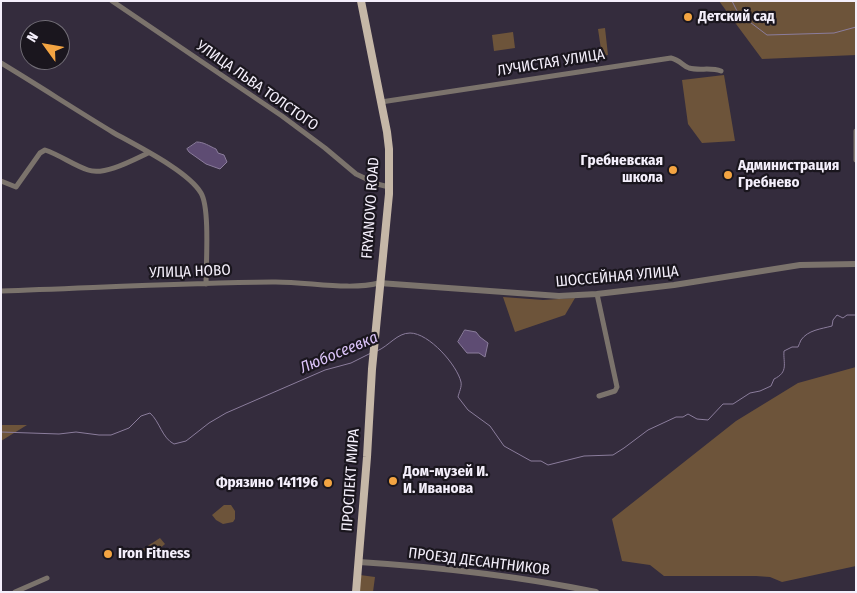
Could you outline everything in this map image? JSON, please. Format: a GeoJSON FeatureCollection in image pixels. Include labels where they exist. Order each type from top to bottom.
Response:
{"type":"FeatureCollection","features":[{"type":"Feature","properties":{"kind":"main road","name":"FRYANOVO ROAD"},"geometry":{"type":"LineString","coordinates":[[361,1],[388,145],[389,187],[375,330]]}},
{"type":"Feature","properties":{"kind":"main road","name":"ПРОСПЕКТ МИРА"},"geometry":{"type":"LineString","coordinates":[[356,592],[375,330]]}},
{"type":"Feature","properties":{"kind":"street","name":"УЛИЦА ЛЬВА ТОЛСТОГО"},"geometry":{"type":"LineString","coordinates":[[112,1],[282,116],[356,174],[377,184],[389,187]]}},
{"type":"Feature","properties":{"kind":"street","name":"ЛУЧИСТАЯ УЛИЦА"},"geometry":{"type":"LineString","coordinates":[[381,102],[671,58],[680,61],[689,68],[716,69],[721,71]]}},
{"type":"Feature","properties":{"kind":"street"},"geometry":{"type":"LineString","coordinates":[[1,62],[164,161],[194,184],[202,194],[206,213],[206,284]]}},
{"type":"Feature","properties":{"kind":"street"},"geometry":{"type":"LineString","coordinates":[[856,132],[856,160]]}},
{"type":"Feature","properties":{"kind":"street"},"geometry":{"type":"LineString","coordinates":[[1,181],[16,187],[40,153],[45,150],[88,170],[97,172],[148,153]]}},
{"type":"Feature","properties":{"kind":"street","name":"ШОССЕЙНАЯ УЛИЦА"},"geometry":{"type":"LineString","coordinates":[[379,283],[552,296],[597,294],[705,281],[800,265],[855,264]]}},
{"type":"Feature","properties":{"kind":"street","name":"УЛИЦА НОВО"},"geometry":{"type":"LineString","coordinates":[[1,292],[275,282],[352,285],[379,283]]}},
{"type":"Feature","properties":{"kind":"street"},"geometry":{"type":"LineString","coordinates":[[597,294],[617,388],[614,391],[599,396]]}},
{"type":"Feature","properties":{"kind":"street","name":"ПРОЕЗД ДЕСАНТНИКОВ"},"geometry":{"type":"LineString","coordinates":[[359,562],[440,568],[596,592]]}},
{"type":"Feature","properties":{"kind":"street"},"geometry":{"type":"LineString","coordinates":[[15,592],[47,578]]}},
{"type":"Feature","properties":{"kind":"shaded area"},"geometry":{"type":"Polygon","coordinates":[[[719,1],[856,1],[856,55],[762,59],[719,1]]]}},
{"type":"Feature","properties":{"kind":"shaded area"},"geometry":{"type":"Polygon","coordinates":[[[605,28],[608,55],[602,56],[598,29],[605,28]]]}},
{"type":"Feature","properties":{"kind":"shaded area"},"geometry":{"type":"Polygon","coordinates":[[[513,32],[515,48],[494,51],[492,35],[513,32]]]}},
{"type":"Feature","properties":{"kind":"shaded area"},"geometry":{"type":"Polygon","coordinates":[[[724,75],[735,141],[702,143],[688,124],[682,80],[724,75]]]}},
{"type":"Feature","properties":{"kind":"shaded area"},"geometry":{"type":"Polygon","coordinates":[[[197,142],[216,149],[218,153],[224,155],[227,162],[220,169],[206,164],[187,149],[197,142]]]}},
{"type":"Feature","properties":{"kind":"shaded area"},"geometry":{"type":"Polygon","coordinates":[[[503,297],[543,300],[575,298],[565,315],[515,332],[503,297]]]}},
{"type":"Feature","properties":{"kind":"shaded area"},"geometry":{"type":"Polygon","coordinates":[[[465,330],[476,332],[488,343],[485,357],[479,353],[467,353],[458,342],[465,330]]]}},
{"type":"Feature","properties":{"kind":"shaded area"},"geometry":{"type":"Polygon","coordinates":[[[856,367],[856,566],[782,582],[770,577],[756,576],[664,576],[650,565],[622,561],[612,519],[736,421],[798,383],[856,367]]]}},
{"type":"Feature","properties":{"kind":"shaded area"},"geometry":{"type":"Polygon","coordinates":[[[1,425],[27,425],[1,441],[1,425]]]}},
{"type":"Feature","properties":{"kind":"shaded area"},"geometry":{"type":"Polygon","coordinates":[[[224,505],[231,505],[235,511],[233,522],[223,524],[212,515],[224,505]]]}},
{"type":"Feature","properties":{"kind":"shaded area"},"geometry":{"type":"Polygon","coordinates":[[[160,538],[165,544],[149,558],[143,549],[160,538]]]}},
{"type":"Feature","properties":{"kind":"shaded area"},"geometry":{"type":"Polygon","coordinates":[[[360,575],[375,577],[373,592],[358,592],[360,575]]]}},
{"type":"Feature","properties":{"kind":"waterway"},"geometry":{"type":"LineString","coordinates":[[732,1],[738,13],[767,35],[834,33],[856,27]]}},
{"type":"Feature","properties":{"kind":"waterway","name":"Любосеевка"},"geometry":{"type":"LineString","coordinates":[[377,351],[401,335],[410,333],[425,338],[441,351],[454,367],[461,382],[458,397],[468,410],[490,426],[504,446],[531,461],[541,461],[548,465],[584,456],[613,455],[648,430],[676,417],[683,417],[688,414],[697,419],[708,420],[723,404],[733,404],[750,393],[771,386],[774,379],[782,373],[784,351],[792,347],[798,347],[801,340],[807,334],[832,326],[833,320],[837,315],[843,318],[847,315],[856,315]]}},
{"type":"Feature","properties":{"kind":"waterway","name":"Любосеевка"},"geometry":{"type":"LineString","coordinates":[[1,432],[59,434],[76,432],[111,435],[129,428],[141,416],[150,413],[167,438],[174,444],[186,441],[209,423],[226,413],[325,370],[351,363],[371,353]]}},
{"type":"Feature","properties":{"kind":"place","name":"Детский сад"},"geometry":{"type":"Point","coordinates":[688,17]}},
{"type":"Feature","properties":{"kind":"place","name":"Гребневская школа"},"geometry":{"type":"Point","coordinates":[673,170]}},
{"type":"Feature","properties":{"kind":"place","name":"Администрация Гребнево"},"geometry":{"type":"Point","coordinates":[728,175]}},
{"type":"Feature","properties":{"kind":"place","name":"Дом-музей И. И. Иванова"},"geometry":{"type":"Point","coordinates":[393,481]}},
{"type":"Feature","properties":{"kind":"place","name":"Фрязино 141196"},"geometry":{"type":"Point","coordinates":[328,483]}},
{"type":"Feature","properties":{"kind":"place","name":"Iron Fitness"},"geometry":{"type":"Point","coordinates":[108,554]}}]}
